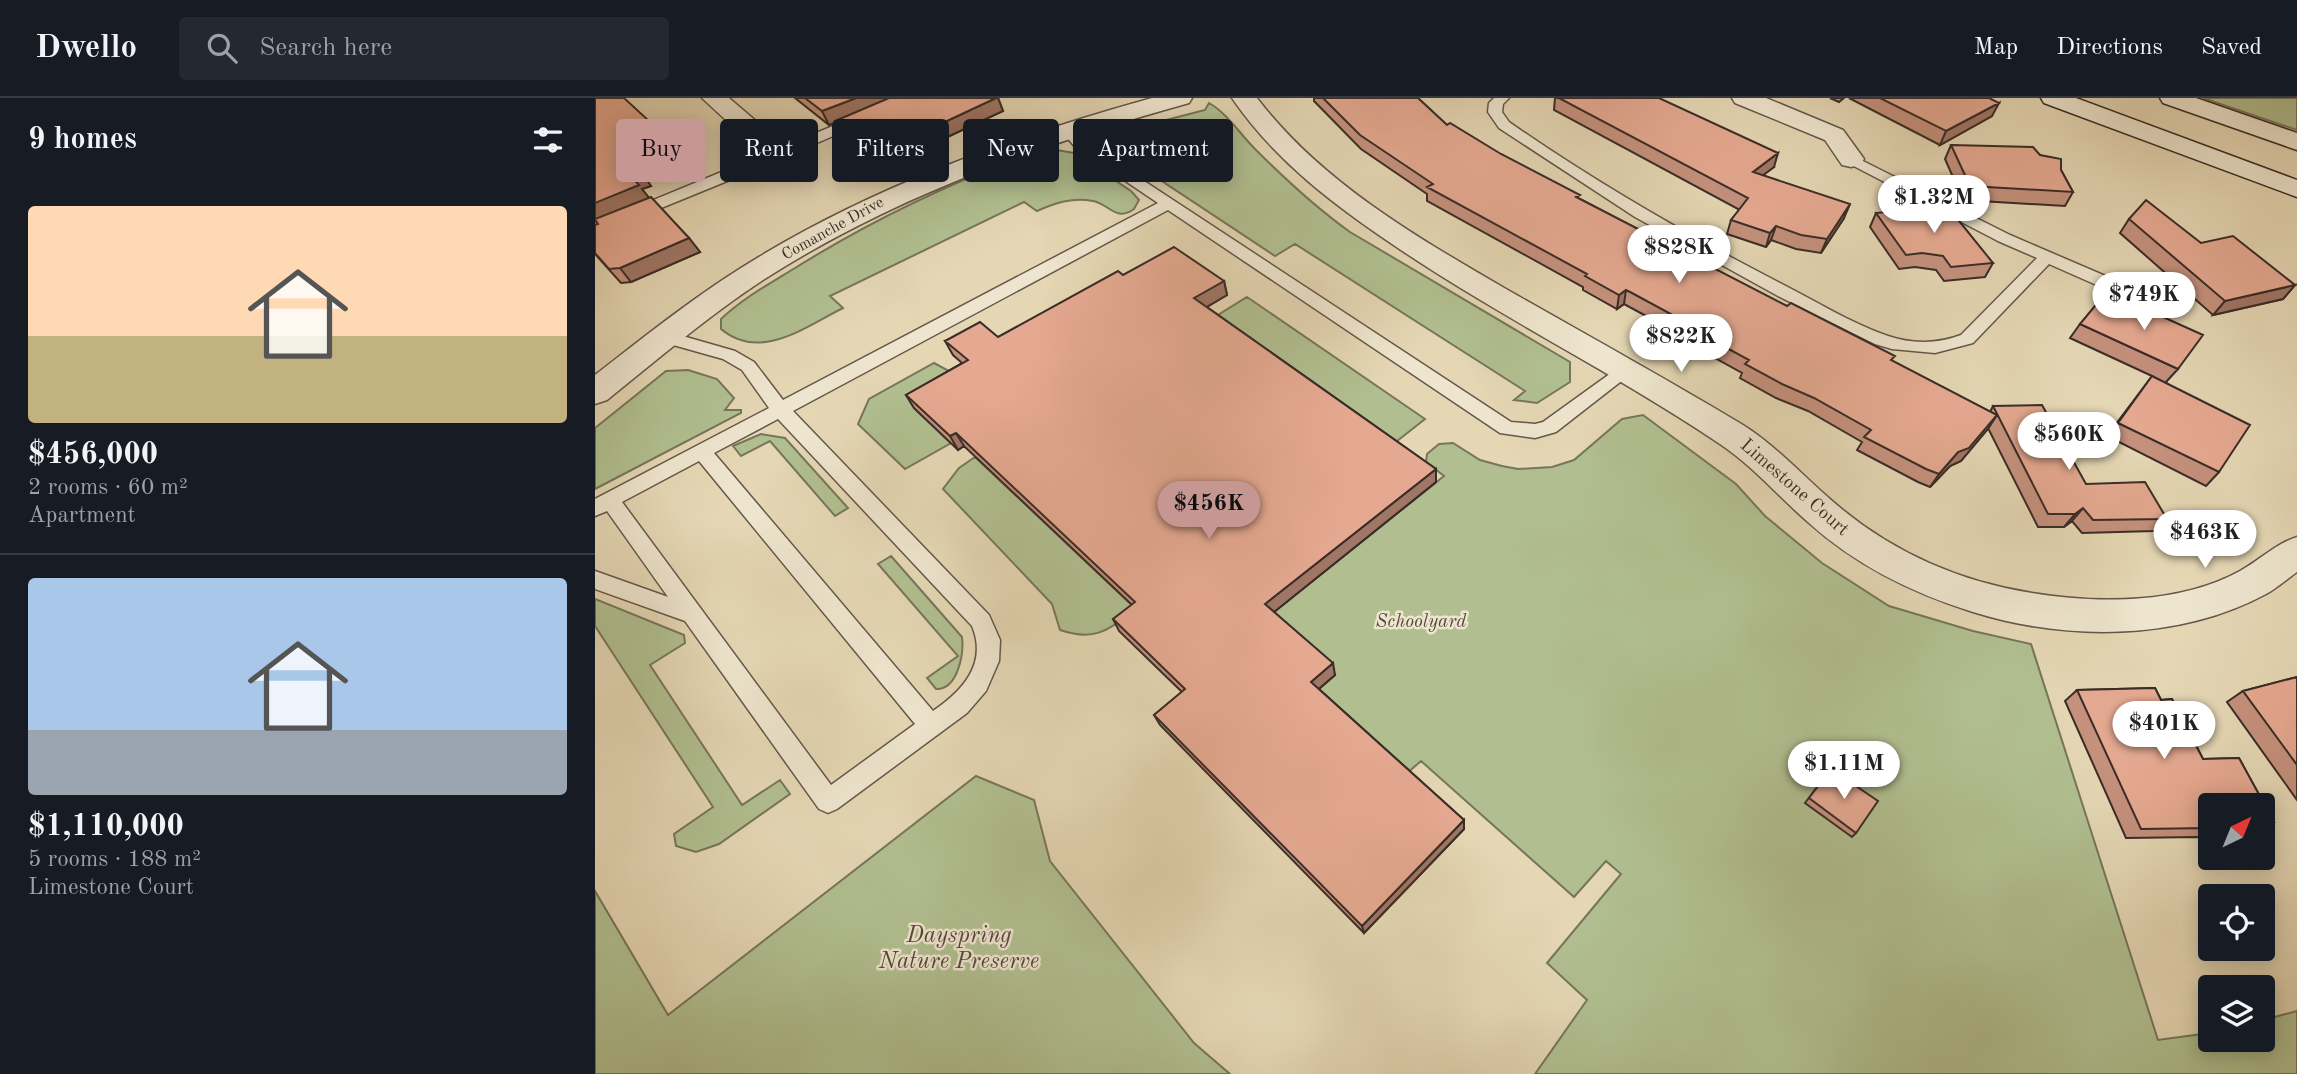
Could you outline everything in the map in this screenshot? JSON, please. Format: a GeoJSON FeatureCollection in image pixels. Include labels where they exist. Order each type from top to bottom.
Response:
{"type":"FeatureCollection","features":[{"type":"Feature","properties":{"kind":"street"},"geometry":{"type":"LineString","coordinates":[[714,98],[738,119]]}},
{"type":"Feature","properties":{"kind":"street","name":"Comanche Drive"},"geometry":{"type":"LineString","coordinates":[[595,392],[751,275],[854,215],[987,156],[1067,129],[1180,98]]}},
{"type":"Feature","properties":{"kind":"street","name":"Limestone Court"},"geometry":{"type":"LineString","coordinates":[[1244,98],[1272,135],[1345,200],[1445,267],[1734,436],[1766,461],[1821,516],[1876,555],[1942,586],[1981,599],[2028,609],[2126,616],[2167,612],[2235,592],[2280,568],[2297,552]]}},
{"type":"Feature","properties":{"kind":"street"},"geometry":{"type":"LineString","coordinates":[[1744,98],[1834,135],[1851,159]]}},
{"type":"Feature","properties":{"kind":"street"},"geometry":{"type":"LineString","coordinates":[[2053,98],[2297,189]]}},
{"type":"Feature","properties":{"kind":"street"},"geometry":{"type":"LineString","coordinates":[[2089,98],[2297,174]]}},
{"type":"Feature","properties":{"kind":"street"},"geometry":{"type":"LineString","coordinates":[[2172,98],[2297,142]]}},
{"type":"Feature","properties":{"kind":"lane"},"geometry":{"type":"LineString","coordinates":[[818,139],[913,98]]}},
{"type":"Feature","properties":{"kind":"lane"},"geometry":{"type":"LineString","coordinates":[[1502,98],[1496,103],[1495,112],[1504,125],[1610,196],[1685,239],[1881,340],[1904,347],[1928,349],[1950,346],[1968,339],[2046,258]]}},
{"type":"Feature","properties":{"kind":"lane"},"geometry":{"type":"LineString","coordinates":[[1067,129],[1080,144],[1098,157],[1507,428],[1535,431],[1549,427],[1624,372]]}},
{"type":"Feature","properties":{"kind":"lane"},"geometry":{"type":"LineString","coordinates":[[1851,159],[2046,258],[2132,295]]}},
{"type":"Feature","properties":{"kind":"lane"},"geometry":{"type":"LineString","coordinates":[[595,230],[720,180]]}},
{"type":"Feature","properties":{"kind":"lane"},"geometry":{"type":"LineString","coordinates":[[665,337],[729,355],[748,366],[781,409],[981,621],[989,639],[988,661],[978,684],[959,706],[828,801],[694,615],[602,504],[701,451],[781,409],[1168,204]]}},
{"type":"Feature","properties":{"kind":"lane"},"geometry":{"type":"LineString","coordinates":[[701,451],[931,726]]}},
{"type":"Feature","properties":{"kind":"lane"},"geometry":{"type":"LineString","coordinates":[[595,580],[694,615]]}},
{"type":"Feature","properties":{"kind":"green space"},"geometry":{"type":"Polygon","coordinates":[[[2203,98],[2297,98],[2297,130],[2203,98]]]}},
{"type":"Feature","properties":{"kind":"green space"},"geometry":{"type":"Polygon","coordinates":[[[1209,103],[1229,119],[1170,119],[1205,110],[1209,103]]]}},
{"type":"Feature","properties":{"kind":"green space"},"geometry":{"type":"Polygon","coordinates":[[[1233,124],[1289,182],[1350,232],[1570,362],[1570,382],[1537,403],[1514,400],[1525,391],[1295,244],[1275,256],[1163,182],[1233,182],[1233,124]]]}},
{"type":"Feature","properties":{"kind":"green space"},"geometry":{"type":"Polygon","coordinates":[[[1059,150],[1073,153],[1073,182],[1118,182],[1139,200],[1134,209],[1122,214],[1093,201],[1071,200],[1037,211],[1024,202],[830,296],[843,308],[798,332],[767,342],[751,342],[736,338],[721,329],[721,319],[747,298],[855,233],[963,180],[1059,182],[1059,150]]]}},
{"type":"Feature","properties":{"kind":"green space"},"geometry":{"type":"Polygon","coordinates":[[[1247,297],[1425,419],[1392,445],[1213,318],[1247,297]]]}},
{"type":"Feature","properties":{"kind":"green space"},"geometry":{"type":"Polygon","coordinates":[[[934,363],[949,371],[917,411],[951,443],[905,469],[858,424],[869,399],[934,363]]]}},
{"type":"Feature","properties":{"kind":"green space"},"geometry":{"type":"Polygon","coordinates":[[[688,370],[717,379],[734,398],[725,410],[741,410],[741,413],[595,489],[595,428],[666,371],[688,370]]]}},
{"type":"Feature","properties":{"kind":"green space","name":"Schoolyard"},"geometry":{"type":"Polygon","coordinates":[[[1643,415],[1736,484],[1765,516],[1822,563],[1889,606],[1973,631],[2031,644],[2158,1040],[2198,1035],[2198,1052],[2275,1052],[2275,1017],[2297,1011],[2297,1074],[1535,1074],[1587,1000],[1547,963],[1621,874],[1606,861],[1574,897],[1421,761],[1405,775],[1314,693],[1269,616],[1444,476],[1426,462],[1427,454],[1439,444],[1453,443],[1480,460],[1502,466],[1518,469],[1552,467],[1574,460],[1622,419],[1643,415]]]}},
{"type":"Feature","properties":{"kind":"green space"},"geometry":{"type":"Polygon","coordinates":[[[761,434],[785,438],[848,508],[835,516],[770,441],[741,456],[733,446],[761,434]]]}},
{"type":"Feature","properties":{"kind":"green space"},"geometry":{"type":"Polygon","coordinates":[[[975,457],[1136,609],[1101,632],[1083,635],[1060,630],[1052,604],[943,489],[959,468],[975,457]]]}},
{"type":"Feature","properties":{"kind":"green space"},"geometry":{"type":"Polygon","coordinates":[[[891,556],[962,637],[958,669],[950,684],[944,688],[936,689],[927,678],[958,656],[878,564],[891,556]]]}},
{"type":"Feature","properties":{"kind":"green space"},"geometry":{"type":"Polygon","coordinates":[[[595,599],[684,635],[685,643],[650,665],[742,805],[780,780],[790,794],[719,844],[696,852],[676,846],[674,834],[713,807],[595,626],[595,599]]]}},
{"type":"Feature","properties":{"kind":"green space","name":"Dayspring Nature Preserve"},"geometry":{"type":"Polygon","coordinates":[[[976,776],[1034,800],[1050,861],[1194,1043],[1230,1074],[595,1074],[595,891],[668,1015],[976,776]]]}},
{"type":"Feature","properties":{"kind":"building"},"geometry":{"type":"Polygon","coordinates":[[[595,98],[624,98],[647,119],[616,119],[616,182],[636,182],[639,185],[595,203],[595,98]]]}},
{"type":"Feature","properties":{"kind":"building"},"geometry":{"type":"Polygon","coordinates":[[[805,98],[856,98],[822,111],[805,98]]]}},
{"type":"Feature","properties":{"kind":"building"},"geometry":{"type":"Polygon","coordinates":[[[889,98],[996,98],[949,120],[840,119],[889,98]]]}},
{"type":"Feature","properties":{"kind":"building"},"geometry":{"type":"Polygon","coordinates":[[[1323,98],[1418,98],[1447,125],[1450,123],[1501,154],[1580,195],[1576,197],[1787,306],[1791,303],[1895,356],[1891,360],[1997,415],[1969,448],[1958,452],[1939,474],[1926,469],[1864,437],[1871,430],[1745,364],[1749,360],[1690,328],[1693,326],[1626,290],[1619,295],[1585,276],[1587,274],[1427,187],[1433,184],[1360,135],[1323,98]]]}},
{"type":"Feature","properties":{"kind":"building"},"geometry":{"type":"Polygon","coordinates":[[[1559,98],[1659,98],[1778,153],[1753,172],[1850,204],[1827,239],[1801,235],[1776,226],[1770,233],[1731,220],[1748,198],[1559,98]]]}},
{"type":"Feature","properties":{"kind":"building"},"geometry":{"type":"Polygon","coordinates":[[[1880,98],[1989,98],[1999,103],[1946,131],[1880,98]]]}},
{"type":"Feature","properties":{"kind":"building"},"geometry":{"type":"Polygon","coordinates":[[[1951,145],[2033,147],[2040,155],[2061,159],[2061,170],[2073,192],[1970,186],[1951,145]]]}},
{"type":"Feature","properties":{"kind":"building"},"geometry":{"type":"Polygon","coordinates":[[[651,197],[689,238],[620,268],[609,269],[595,253],[595,225],[598,224],[595,219],[651,197]]]}},
{"type":"Feature","properties":{"kind":"building"},"geometry":{"type":"Polygon","coordinates":[[[2146,200],[2201,243],[2233,236],[2295,285],[2225,301],[2129,219],[2146,200]]]}},
{"type":"Feature","properties":{"kind":"building"},"geometry":{"type":"Polygon","coordinates":[[[1947,206],[1993,263],[1951,267],[1943,256],[1922,253],[1906,255],[1876,213],[1947,206]]]}},
{"type":"Feature","properties":{"kind":"building"},"geometry":{"type":"Polygon","coordinates":[[[1174,247],[1224,281],[1194,298],[1436,469],[1265,604],[1333,663],[1311,682],[1464,820],[1362,926],[1154,715],[1185,689],[1113,619],[1135,602],[956,433],[950,436],[906,395],[968,360],[945,341],[980,322],[998,337],[1118,271],[1123,275],[1174,247]]]}},
{"type":"Feature","properties":{"kind":"building"},"geometry":{"type":"Polygon","coordinates":[[[2099,301],[2113,307],[2141,307],[2203,335],[2178,369],[2080,324],[2099,301]]]}},
{"type":"Feature","properties":{"kind":"building"},"geometry":{"type":"Polygon","coordinates":[[[2152,376],[2250,425],[2219,472],[2118,423],[2152,376]]]}},
{"type":"Feature","properties":{"kind":"building"},"geometry":{"type":"Polygon","coordinates":[[[2042,405],[2086,484],[2145,482],[2167,519],[2093,520],[2083,508],[2075,514],[2048,514],[1993,406],[2042,405]]]}},
{"type":"Feature","properties":{"kind":"building"},"geometry":{"type":"Polygon","coordinates":[[[2297,677],[2297,765],[2243,691],[2297,677]]]}},
{"type":"Feature","properties":{"kind":"building"},"geometry":{"type":"Polygon","coordinates":[[[2155,688],[2161,700],[2172,699],[2203,759],[2239,758],[2258,793],[2198,793],[2198,828],[2141,829],[2077,690],[2155,688]]]}},
{"type":"Feature","properties":{"kind":"building"},"geometry":{"type":"Polygon","coordinates":[[[1831,769],[1878,801],[1856,833],[1809,798],[1831,769]]]}}]}
